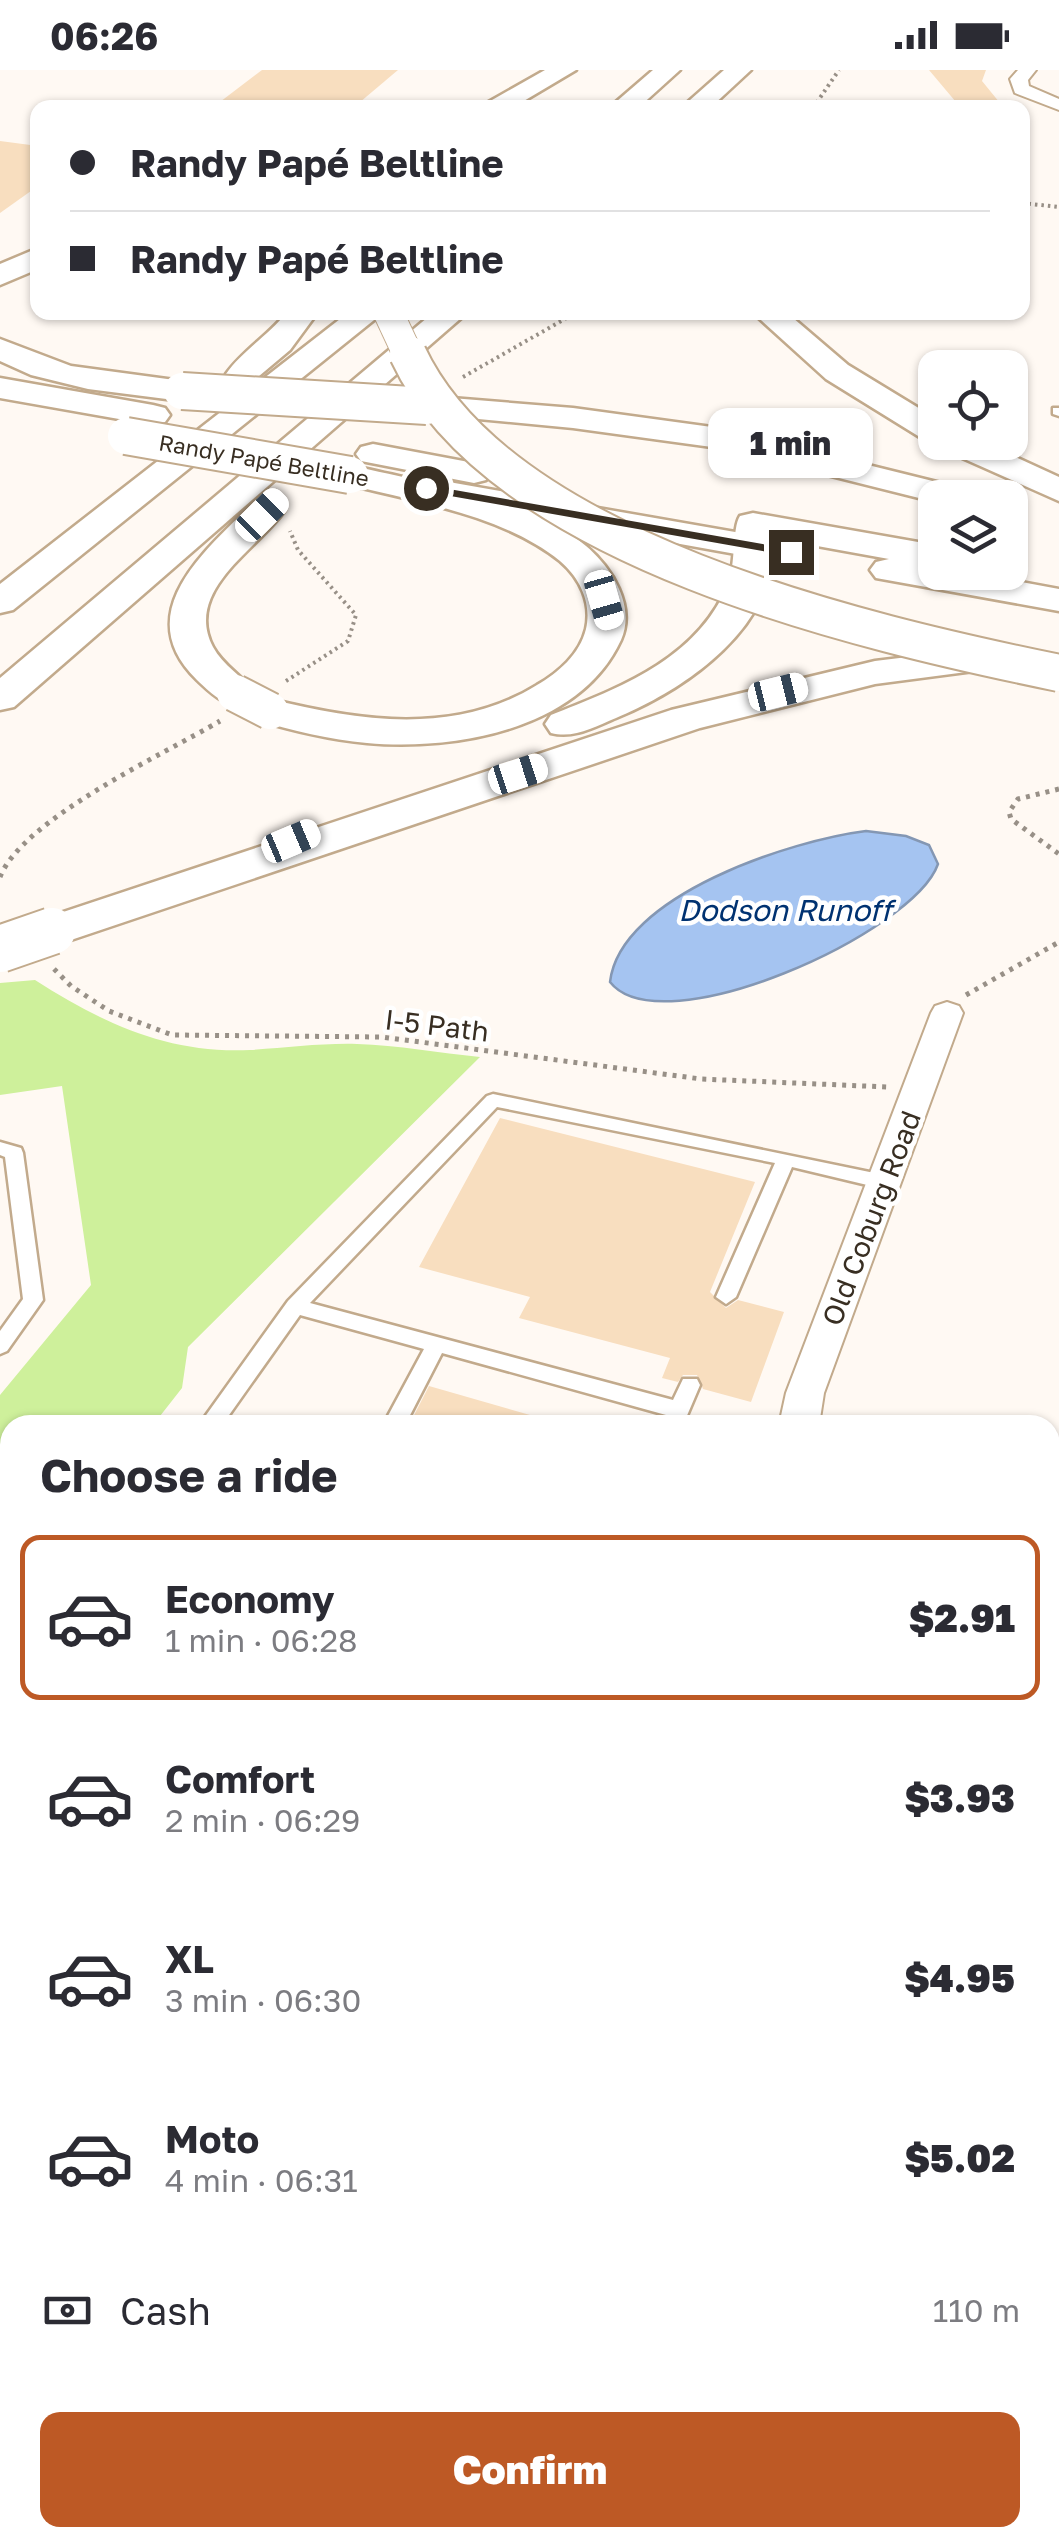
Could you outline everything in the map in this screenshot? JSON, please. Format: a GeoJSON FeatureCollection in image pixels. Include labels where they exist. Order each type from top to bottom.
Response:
{"type":"FeatureCollection","features":[{"type":"Feature","properties":{"kind":"main road"},"geometry":{"type":"LineString","coordinates":[[506,100],[564,70]]}},
{"type":"Feature","properties":{"kind":"main road"},"geometry":{"type":"LineString","coordinates":[[539,100],[586,70]]}},
{"type":"Feature","properties":{"kind":"main road"},"geometry":{"type":"LineString","coordinates":[[632,100],[668,70]]}},
{"type":"Feature","properties":{"kind":"main road"},"geometry":{"type":"LineString","coordinates":[[703,100],[738,70]]}},
{"type":"Feature","properties":{"kind":"main road"},"geometry":{"type":"LineString","coordinates":[[742,100],[768,70]]}},
{"type":"Feature","properties":{"kind":"main road"},"geometry":{"type":"LineString","coordinates":[[0,248],[30,239]]}},
{"type":"Feature","properties":{"kind":"main road"},"geometry":{"type":"LineString","coordinates":[[0,276],[30,261]]}},
{"type":"Feature","properties":{"kind":"main road"},"geometry":{"type":"LineString","coordinates":[[0,580],[270,351],[296,320]]}},
{"type":"Feature","properties":{"kind":"main road"},"geometry":{"type":"LineString","coordinates":[[0,602],[359,320]]}},
{"type":"Feature","properties":{"kind":"main road"},"geometry":{"type":"LineString","coordinates":[[391,320],[412,373],[449,420],[508,471],[581,518],[672,562],[777,603],[940,648],[1059,673]]}},
{"type":"Feature","properties":{"kind":"main road"},"geometry":{"type":"LineString","coordinates":[[777,320],[837,372],[918,422]]}},
{"type":"Feature","properties":{"kind":"main road"},"geometry":{"type":"LineString","coordinates":[[0,698],[443,321]]}},
{"type":"Feature","properties":{"kind":"main road"},"geometry":{"type":"LineString","coordinates":[[362,465],[531,529],[571,552],[598,581],[610,620],[594,658],[556,692],[485,720],[419,731],[383,732],[345,729],[253,702],[209,674],[188,646],[188,604],[234,543],[405,381],[443,321]]}},
{"type":"Feature","properties":{"kind":"main road"},"geometry":{"type":"LineString","coordinates":[[0,349],[24,361],[85,378],[182,391],[590,420],[719,438],[918,487]]}},
{"type":"Feature","properties":{"kind":"main road","name":"Randy Papé Beltline"},"geometry":{"type":"LineString","coordinates":[[0,388],[140,426],[755,535],[1059,600]]}},
{"type":"Feature","properties":{"kind":"main road","name":"Randy Papé Beltline"},"geometry":{"type":"LineString","coordinates":[[0,416],[140,426]]}},
{"type":"Feature","properties":{"kind":"main road"},"geometry":{"type":"LineString","coordinates":[[980,460],[1052,510]]}},
{"type":"Feature","properties":{"kind":"main road"},"geometry":{"type":"LineString","coordinates":[[32,946],[189,884],[620,701],[678,670],[735,606],[753,571],[755,535]]}},
{"type":"Feature","properties":{"kind":"main road","name":"Randy Papé Beltline"},"geometry":{"type":"LineString","coordinates":[[755,535],[918,554]]}},
{"type":"Feature","properties":{"kind":"main road"},"geometry":{"type":"LineString","coordinates":[[1028,573],[1059,578]]}},
{"type":"Feature","properties":{"kind":"main road"},"geometry":{"type":"LineString","coordinates":[[189,884],[714,708],[844,676],[943,661],[1059,655]]}},
{"type":"Feature","properties":{"kind":"street"},"geometry":{"type":"LineString","coordinates":[[1027,70],[1018,78],[1021,88],[1059,105]]}},
{"type":"Feature","properties":{"kind":"street","name":"Old Coburg Road"},"geometry":{"type":"LineString","coordinates":[[801,1415],[805,1393],[948,1013]]}},
{"type":"Feature","properties":{"kind":"lane"},"geometry":{"type":"LineString","coordinates":[[217,1415],[295,1306],[493,1100],[884,1182]]}},
{"type":"Feature","properties":{"kind":"lane"},"geometry":{"type":"LineString","coordinates":[[0,1148],[14,1153],[33,1300],[0,1346]]}},
{"type":"Feature","properties":{"kind":"lane"},"geometry":{"type":"LineString","coordinates":[[726,1296],[786,1159]]}},
{"type":"Feature","properties":{"kind":"lane"},"geometry":{"type":"LineString","coordinates":[[295,1306],[437,1342],[666,1415]]}},
{"type":"Feature","properties":{"kind":"lane"},"geometry":{"type":"LineString","coordinates":[[399,1415],[437,1342]]}},
{"type":"Feature","properties":{"kind":"lane"},"geometry":{"type":"LineString","coordinates":[[676,1415],[690,1385]]}},
{"type":"Feature","properties":{"kind":"path"},"geometry":{"type":"LineString","coordinates":[[818,100],[839,70]]}},
{"type":"Feature","properties":{"kind":"path"},"geometry":{"type":"LineString","coordinates":[[1030,204],[1059,207]]}},
{"type":"Feature","properties":{"kind":"path"},"geometry":{"type":"LineString","coordinates":[[460,379],[564,320]]}},
{"type":"Feature","properties":{"kind":"path"},"geometry":{"type":"LineString","coordinates":[[0,878],[4,866],[23,843],[46,823],[253,702],[348,641],[356,615],[347,596],[302,557],[290,540],[290,524]]}},
{"type":"Feature","properties":{"kind":"path"},"geometry":{"type":"LineString","coordinates":[[1059,789],[1018,799],[1009,812],[1011,819],[1059,854]]}},
{"type":"Feature","properties":{"kind":"path"},"geometry":{"type":"LineString","coordinates":[[948,1013],[961,998],[1059,942]]}},
{"type":"Feature","properties":{"kind":"path","name":"I-5 Path"},"geometry":{"type":"LineString","coordinates":[[32,946],[70,986],[109,1011],[172,1036],[382,1037],[701,1079],[919,1090]]}},
{"type":"Feature","properties":{"kind":"green space"},"geometry":{"type":"Polygon","coordinates":[[[35,980],[111,1022],[191,1047],[250,1050],[357,1044],[480,1057],[188,1347],[182,1388],[161,1415],[0,1415],[0,1395],[91,1285],[62,1086],[0,1095],[0,983],[35,980]]]}},
{"type":"Feature","properties":{"kind":"water","name":"Dodson Runoff"},"geometry":{"type":"Polygon","coordinates":[[[866,831],[906,836],[929,845],[938,864],[919,892],[884,921],[837,949],[730,991],[679,1001],[638,998],[610,982],[621,951],[644,923],[676,898],[756,860],[797,846],[866,831]]]}},
{"type":"Feature","properties":{"kind":"building"},"geometry":{"type":"Polygon","coordinates":[[[262,70],[398,70],[362,100],[223,100],[262,70]]]}},
{"type":"Feature","properties":{"kind":"building"},"geometry":{"type":"Polygon","coordinates":[[[929,70],[986,70],[982,81],[997,100],[954,100],[929,70]]]}},
{"type":"Feature","properties":{"kind":"building"},"geometry":{"type":"Polygon","coordinates":[[[0,141],[30,145],[30,192],[0,213],[0,141]]]}},
{"type":"Feature","properties":{"kind":"building"},"geometry":{"type":"Polygon","coordinates":[[[500,1118],[755,1182],[710,1292],[726,1308],[738,1300],[784,1312],[751,1402],[703,1389],[697,1375],[683,1375],[678,1382],[662,1378],[670,1358],[519,1318],[530,1297],[419,1267],[500,1118]]]}},
{"type":"Feature","properties":{"kind":"building"},"geometry":{"type":"Polygon","coordinates":[[[429,1386],[530,1415],[414,1415],[429,1386]]]}},
{"type":"Feature","properties":{"kind":"route"},"geometry":{"type":"LineString","coordinates":[[426,488],[791,552]]}}]}
